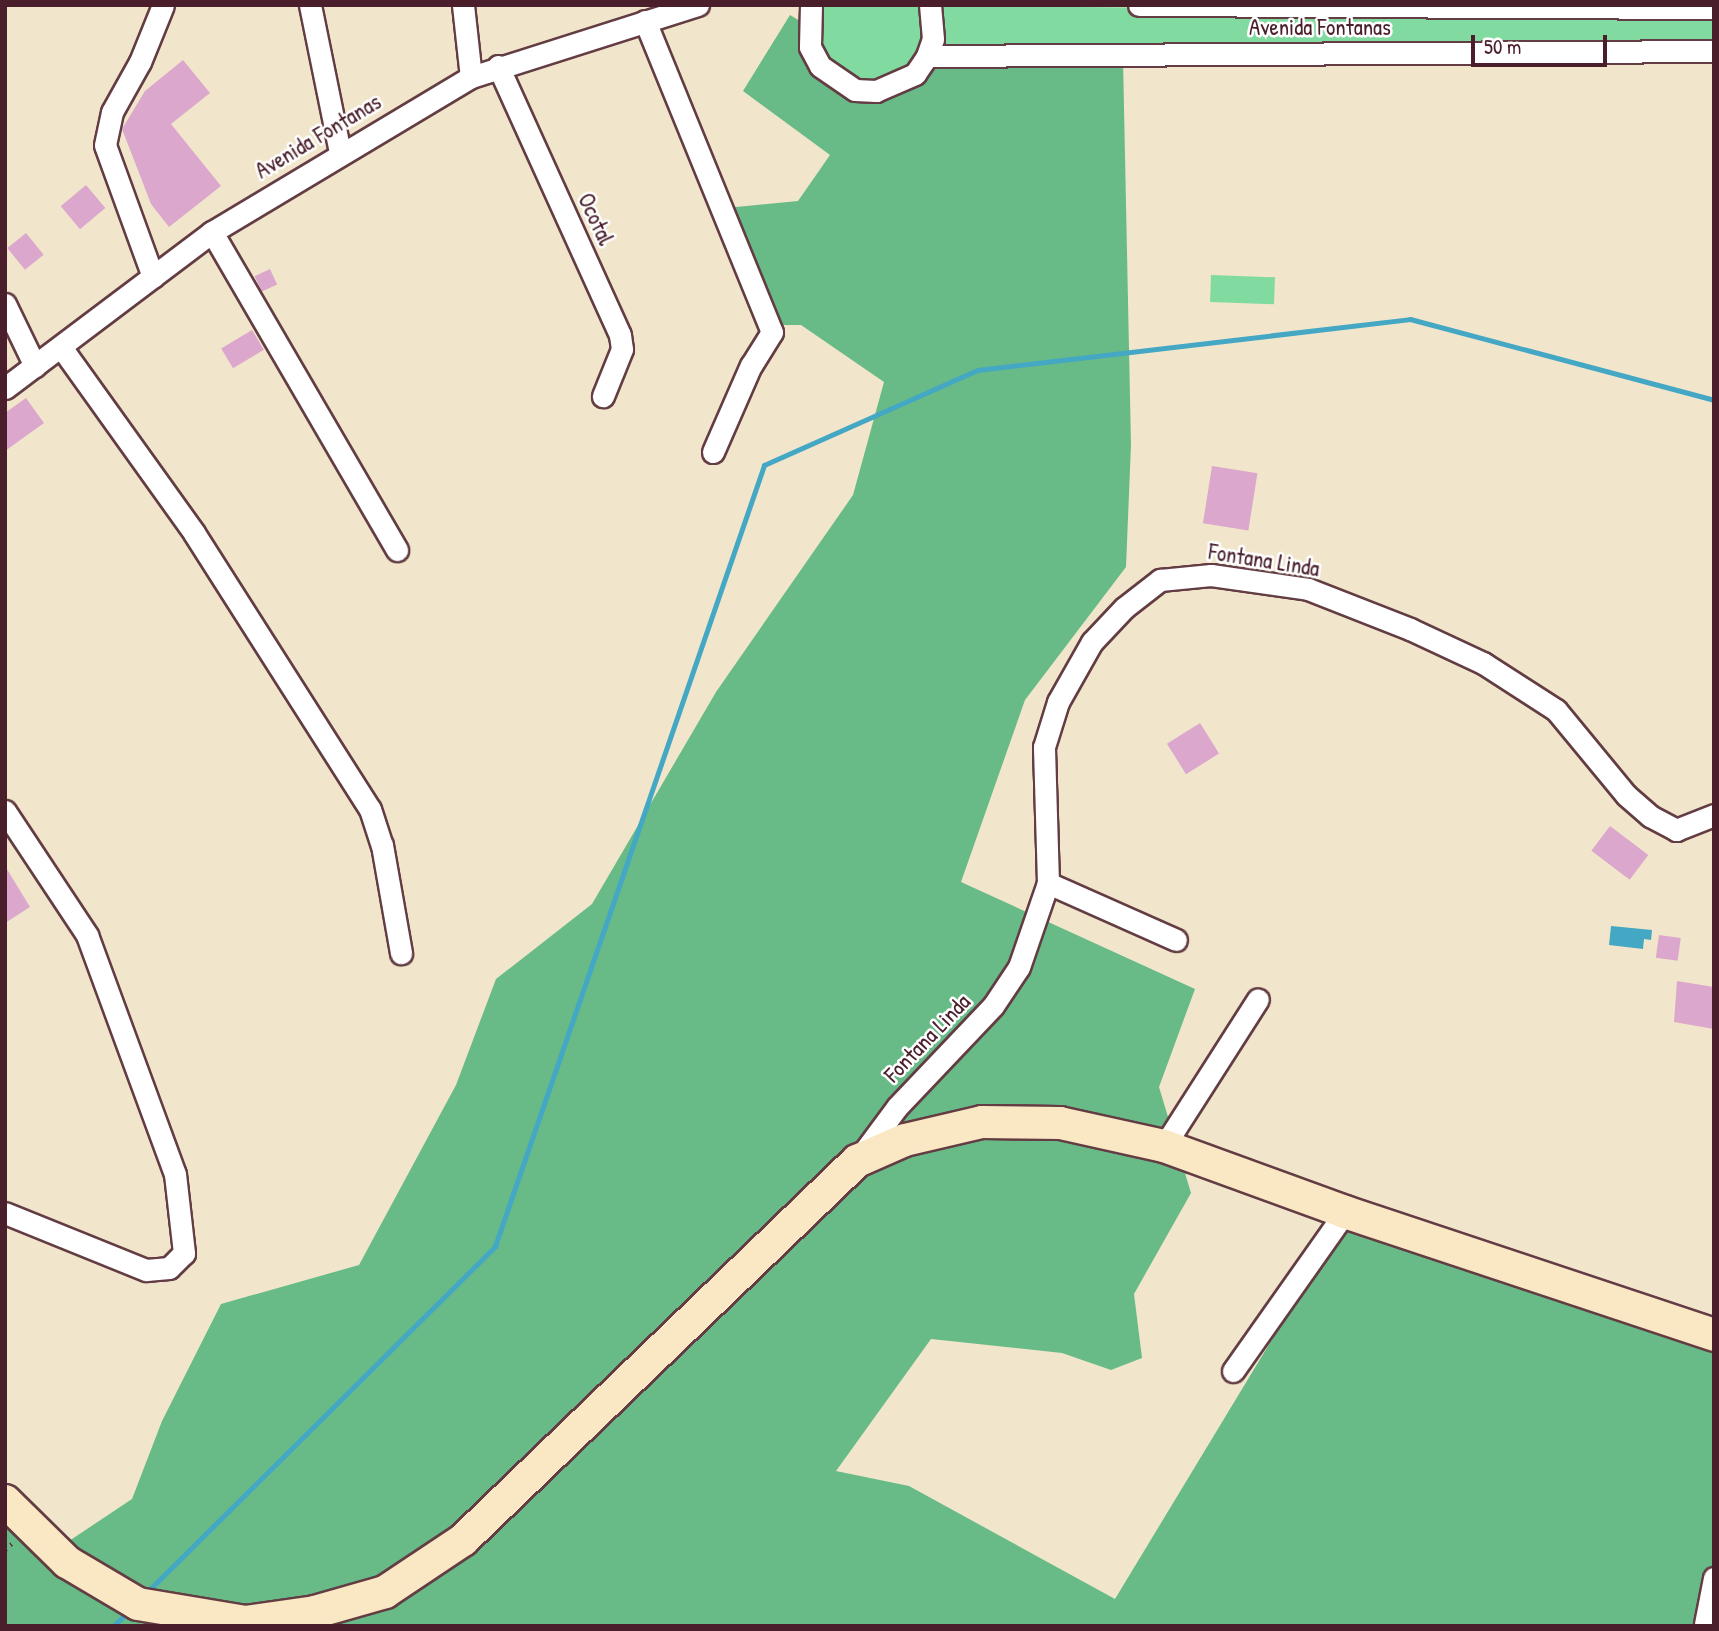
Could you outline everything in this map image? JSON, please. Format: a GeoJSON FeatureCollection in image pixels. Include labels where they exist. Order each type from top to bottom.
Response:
{"type":"FeatureCollection","features":[{"type":"Feature","properties":{"kind":"main road"},"geometry":{"type":"LineString","coordinates":[[5,1501],[67,1562],[138,1604],[245,1622],[315,1612],[385,1592],[463,1540],[857,1161],[930,1132],[1008,1121],[1060,1123],[1164,1146],[1345,1212],[1714,1335]]}},
{"type":"Feature","properties":{"kind":"street"},"geometry":{"type":"LineString","coordinates":[[153,277],[104,145],[112,112],[140,62],[163,5]]}},
{"type":"Feature","properties":{"kind":"street"},"geometry":{"type":"LineString","coordinates":[[310,5],[340,152]]}},
{"type":"Feature","properties":{"kind":"street"},"geometry":{"type":"LineString","coordinates":[[463,5],[471,77]]}},
{"type":"Feature","properties":{"kind":"street","name":"Avenida Fontanas"},"geometry":{"type":"LineString","coordinates":[[5,388],[212,232],[340,152],[471,77],[498,66],[698,5]]}},
{"type":"Feature","properties":{"kind":"street"},"geometry":{"type":"LineString","coordinates":[[811,5],[807,26],[815,57],[835,81],[855,90],[876,91],[897,86],[915,74],[927,57],[933,39],[930,5]]}},
{"type":"Feature","properties":{"kind":"street","name":"Avenida Fontanas"},"geometry":{"type":"LineString","coordinates":[[1139,5],[1714,8]]}},
{"type":"Feature","properties":{"kind":"street"},"geometry":{"type":"LineString","coordinates":[[645,21],[772,332],[751,365],[713,452]]}},
{"type":"Feature","properties":{"kind":"street","name":"Avenida Fontanas"},"geometry":{"type":"LineString","coordinates":[[927,57],[1714,51]]}},
{"type":"Feature","properties":{"kind":"street","name":"Ocotal"},"geometry":{"type":"LineString","coordinates":[[498,66],[620,335],[622,349],[603,396]]}},
{"type":"Feature","properties":{"kind":"street"},"geometry":{"type":"LineString","coordinates":[[212,232],[397,550]]}},
{"type":"Feature","properties":{"kind":"street"},"geometry":{"type":"LineString","coordinates":[[5,304],[35,366]]}},
{"type":"Feature","properties":{"kind":"street"},"geometry":{"type":"LineString","coordinates":[[61,347],[194,533],[370,809],[382,845],[401,953]]}},
{"type":"Feature","properties":{"kind":"street","name":"Fontana Linda"},"geometry":{"type":"LineString","coordinates":[[857,1161],[897,1107],[993,1006],[1019,967],[1048,883],[1044,747],[1058,702],[1079,661],[1107,624],[1160,580],[1179,576],[1211,575],[1308,589],[1410,629],[1483,663],[1556,710],[1626,795],[1650,816],[1676,830],[1714,815]]}},
{"type":"Feature","properties":{"kind":"street"},"geometry":{"type":"LineString","coordinates":[[5,811],[87,935],[175,1174],[184,1253],[169,1268],[146,1270],[5,1213]]}},
{"type":"Feature","properties":{"kind":"street"},"geometry":{"type":"LineString","coordinates":[[1048,883],[1176,940]]}},
{"type":"Feature","properties":{"kind":"street"},"geometry":{"type":"LineString","coordinates":[[1164,1146],[1258,999]]}},
{"type":"Feature","properties":{"kind":"street"},"geometry":{"type":"LineString","coordinates":[[1233,1371],[1345,1212]]}},
{"type":"Feature","properties":{"kind":"street"},"geometry":{"type":"LineString","coordinates":[[1705,1624],[1714,1578]]}},
{"type":"Feature","properties":{"kind":"green space"},"geometry":{"type":"Polygon","coordinates":[[[814,5],[1714,12],[1714,40],[928,53],[877,89],[822,65],[814,5]]]}},
{"type":"Feature","properties":{"kind":"green space"},"geometry":{"type":"Polygon","coordinates":[[[790,15],[805,24],[808,46],[855,89],[928,57],[1123,59],[1131,445],[1126,567],[1025,700],[961,882],[1195,989],[1159,1087],[1191,1193],[1134,1294],[1142,1358],[1111,1370],[1062,1353],[931,1339],[836,1471],[909,1486],[1115,1599],[1345,1219],[1714,1340],[1714,1565],[1693,1626],[5,1626],[5,1522],[51,1553],[132,1499],[162,1421],[221,1304],[359,1265],[456,1085],[496,979],[592,904],[716,692],[853,495],[884,382],[801,325],[776,325],[726,208],[798,201],[830,155],[743,91],[790,15]]]}},
{"type":"Feature","properties":{"kind":"green space"},"geometry":{"type":"Polygon","coordinates":[[[1211,275],[1275,277],[1274,304],[1210,302],[1211,275]]]}},
{"type":"Feature","properties":{"kind":"water"},"geometry":{"type":"Polygon","coordinates":[[[1611,926],[1652,930],[1651,940],[1644,939],[1643,949],[1609,945],[1611,926]]]}},
{"type":"Feature","properties":{"kind":"building"},"geometry":{"type":"Polygon","coordinates":[[[183,60],[210,93],[171,124],[221,186],[169,227],[151,204],[122,129],[145,91],[183,60]]]}},
{"type":"Feature","properties":{"kind":"building"},"geometry":{"type":"Polygon","coordinates":[[[86,185],[105,208],[80,229],[61,206],[86,185]]]}},
{"type":"Feature","properties":{"kind":"building"},"geometry":{"type":"Polygon","coordinates":[[[26,233],[44,255],[25,270],[7,248],[26,233]]]}},
{"type":"Feature","properties":{"kind":"building"},"geometry":{"type":"Polygon","coordinates":[[[270,269],[277,284],[262,292],[255,276],[270,269]]]}},
{"type":"Feature","properties":{"kind":"building"},"geometry":{"type":"Polygon","coordinates":[[[252,330],[264,350],[233,368],[221,349],[252,330]]]}},
{"type":"Feature","properties":{"kind":"building"},"geometry":{"type":"Polygon","coordinates":[[[26,398],[44,423],[5,451],[5,413],[26,398]]]}},
{"type":"Feature","properties":{"kind":"building"},"geometry":{"type":"Polygon","coordinates":[[[1212,466],[1257,473],[1248,530],[1203,523],[1212,466]]]}},
{"type":"Feature","properties":{"kind":"building"},"geometry":{"type":"Polygon","coordinates":[[[1200,723],[1219,754],[1186,774],[1167,744],[1200,723]]]}},
{"type":"Feature","properties":{"kind":"building"},"geometry":{"type":"Polygon","coordinates":[[[1610,826],[1648,855],[1630,880],[1591,851],[1610,826]]]}},
{"type":"Feature","properties":{"kind":"building"},"geometry":{"type":"Polygon","coordinates":[[[5,866],[30,907],[5,923],[5,866]]]}},
{"type":"Feature","properties":{"kind":"building"},"geometry":{"type":"Polygon","coordinates":[[[1659,935],[1681,938],[1678,961],[1656,958],[1659,935]]]}},
{"type":"Feature","properties":{"kind":"building"},"geometry":{"type":"Polygon","coordinates":[[[1677,981],[1714,987],[1714,1029],[1674,1022],[1677,981]]]}},
{"type":"Feature","properties":{"kind":"waterway"},"geometry":{"type":"LineString","coordinates":[[145,1594],[495,1246],[764,465],[977,370],[1410,319],[1714,400]]}},
{"type":"Feature","properties":{"kind":"waterway"},"geometry":{"type":"LineString","coordinates":[[113,1626],[129,1611]]}}]}
